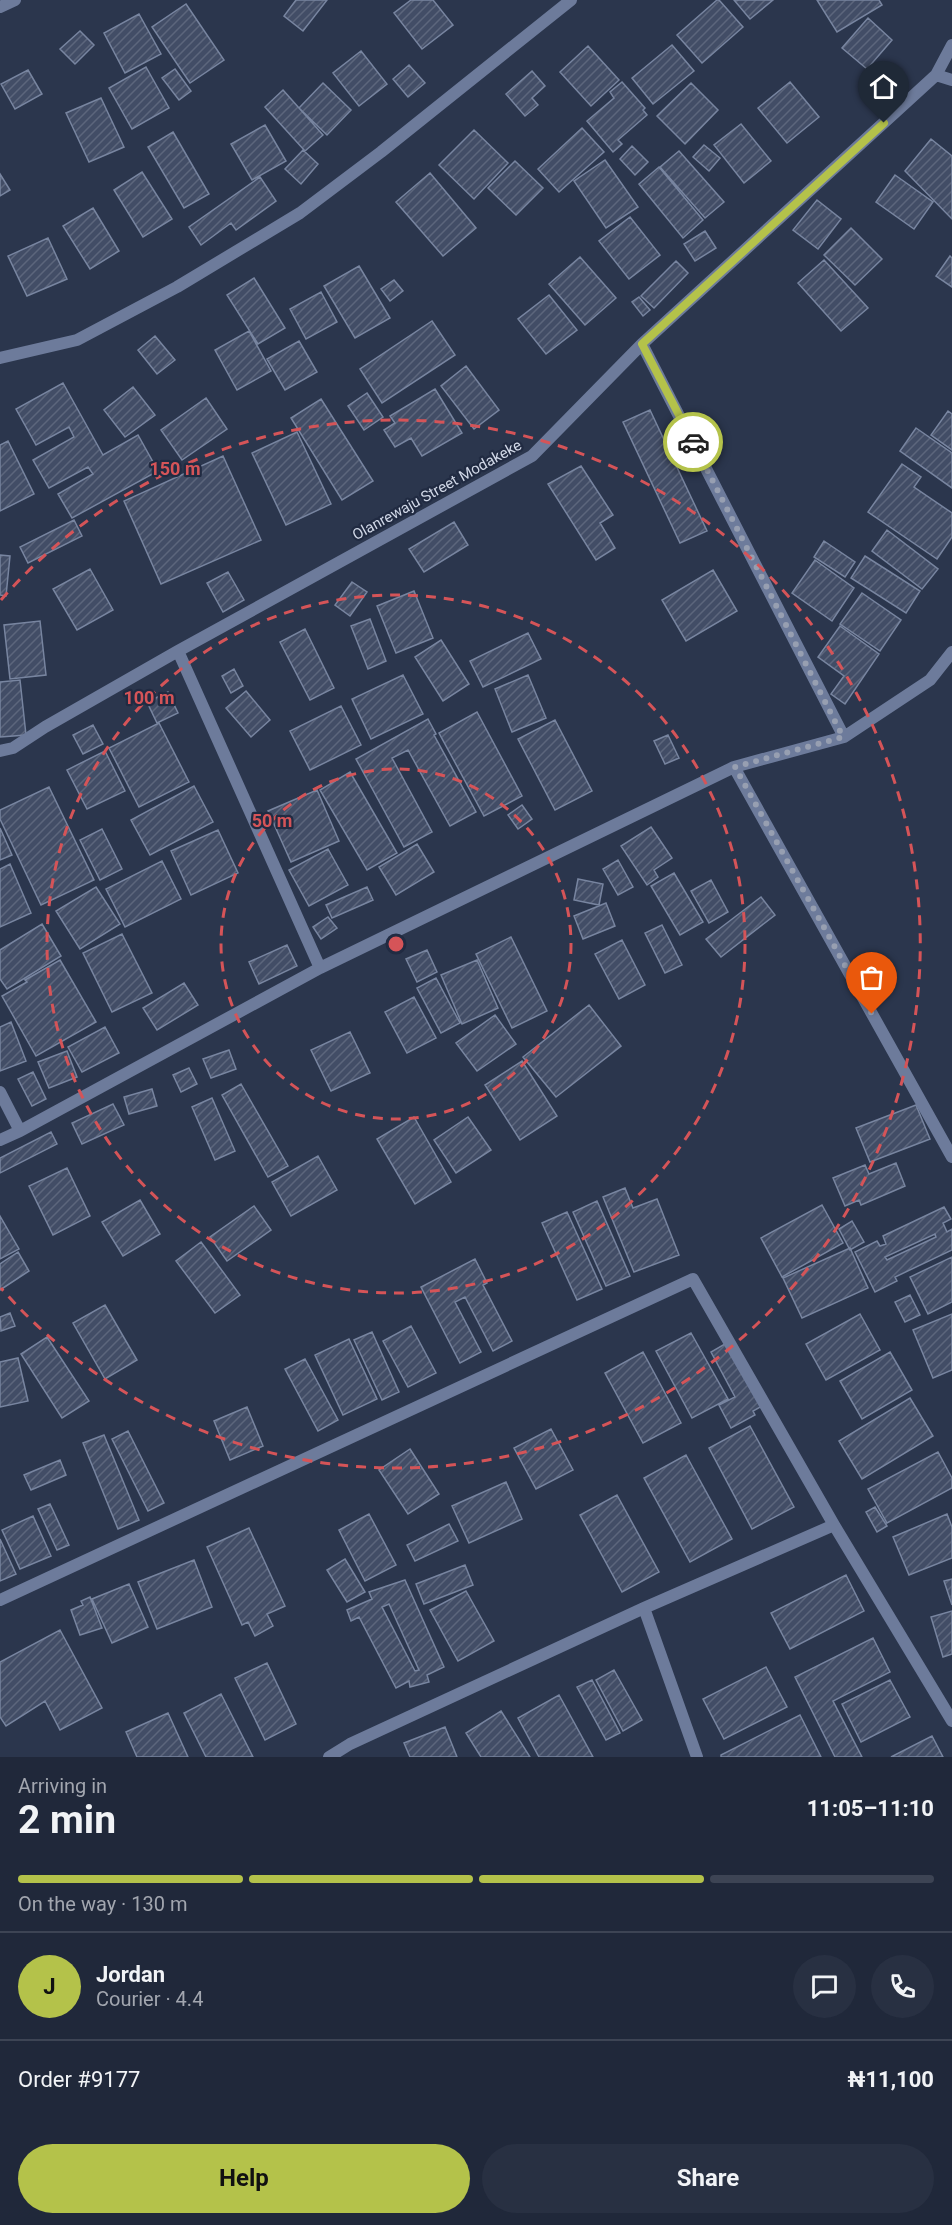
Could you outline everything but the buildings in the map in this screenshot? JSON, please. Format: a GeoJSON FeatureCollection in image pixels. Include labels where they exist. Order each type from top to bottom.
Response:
{"type":"FeatureCollection","features":[{"type":"Feature","properties":{"kind":"street"},"geometry":{"type":"LineString","coordinates":[[0,7],[15,0]]}},
{"type":"Feature","properties":{"kind":"street"},"geometry":{"type":"LineString","coordinates":[[0,358],[77,340],[177,287],[300,213],[381,152],[571,0]]}},
{"type":"Feature","properties":{"kind":"street","name":"Olanrewaju Street Modakeke"},"geometry":{"type":"LineString","coordinates":[[0,751],[13,748],[45,727],[178,651],[532,456],[642,344],[936,75],[952,45]]}},
{"type":"Feature","properties":{"kind":"street"},"geometry":{"type":"LineString","coordinates":[[936,75],[952,80]]}},
{"type":"Feature","properties":{"kind":"street"},"geometry":{"type":"LineString","coordinates":[[642,344],[843,737]]}},
{"type":"Feature","properties":{"kind":"street"},"geometry":{"type":"LineString","coordinates":[[178,651],[320,968]]}},
{"type":"Feature","properties":{"kind":"street"},"geometry":{"type":"LineString","coordinates":[[0,1140],[320,968],[735,767],[843,737],[930,680],[952,652]]}},
{"type":"Feature","properties":{"kind":"street"},"geometry":{"type":"LineString","coordinates":[[735,767],[952,1157]]}},
{"type":"Feature","properties":{"kind":"street"},"geometry":{"type":"LineString","coordinates":[[0,1092],[20,1131]]}},
{"type":"Feature","properties":{"kind":"street"},"geometry":{"type":"LineString","coordinates":[[0,1600],[693,1279],[834,1525],[952,1720]]}},
{"type":"Feature","properties":{"kind":"street"},"geometry":{"type":"LineString","coordinates":[[329,1757],[350,1744],[644,1608],[834,1525]]}},
{"type":"Feature","properties":{"kind":"street"},"geometry":{"type":"LineString","coordinates":[[644,1608],[697,1757]]}},
{"type":"Feature","properties":{"kind":"way so far"},"geometry":{"type":"LineString","coordinates":[[693,442],[843,737],[735,767],[872,1014]]}},
{"type":"Feature","properties":{"kind":"route"},"geometry":{"type":"LineString","coordinates":[[693,442],[642,344],[884,123]]}}]}
